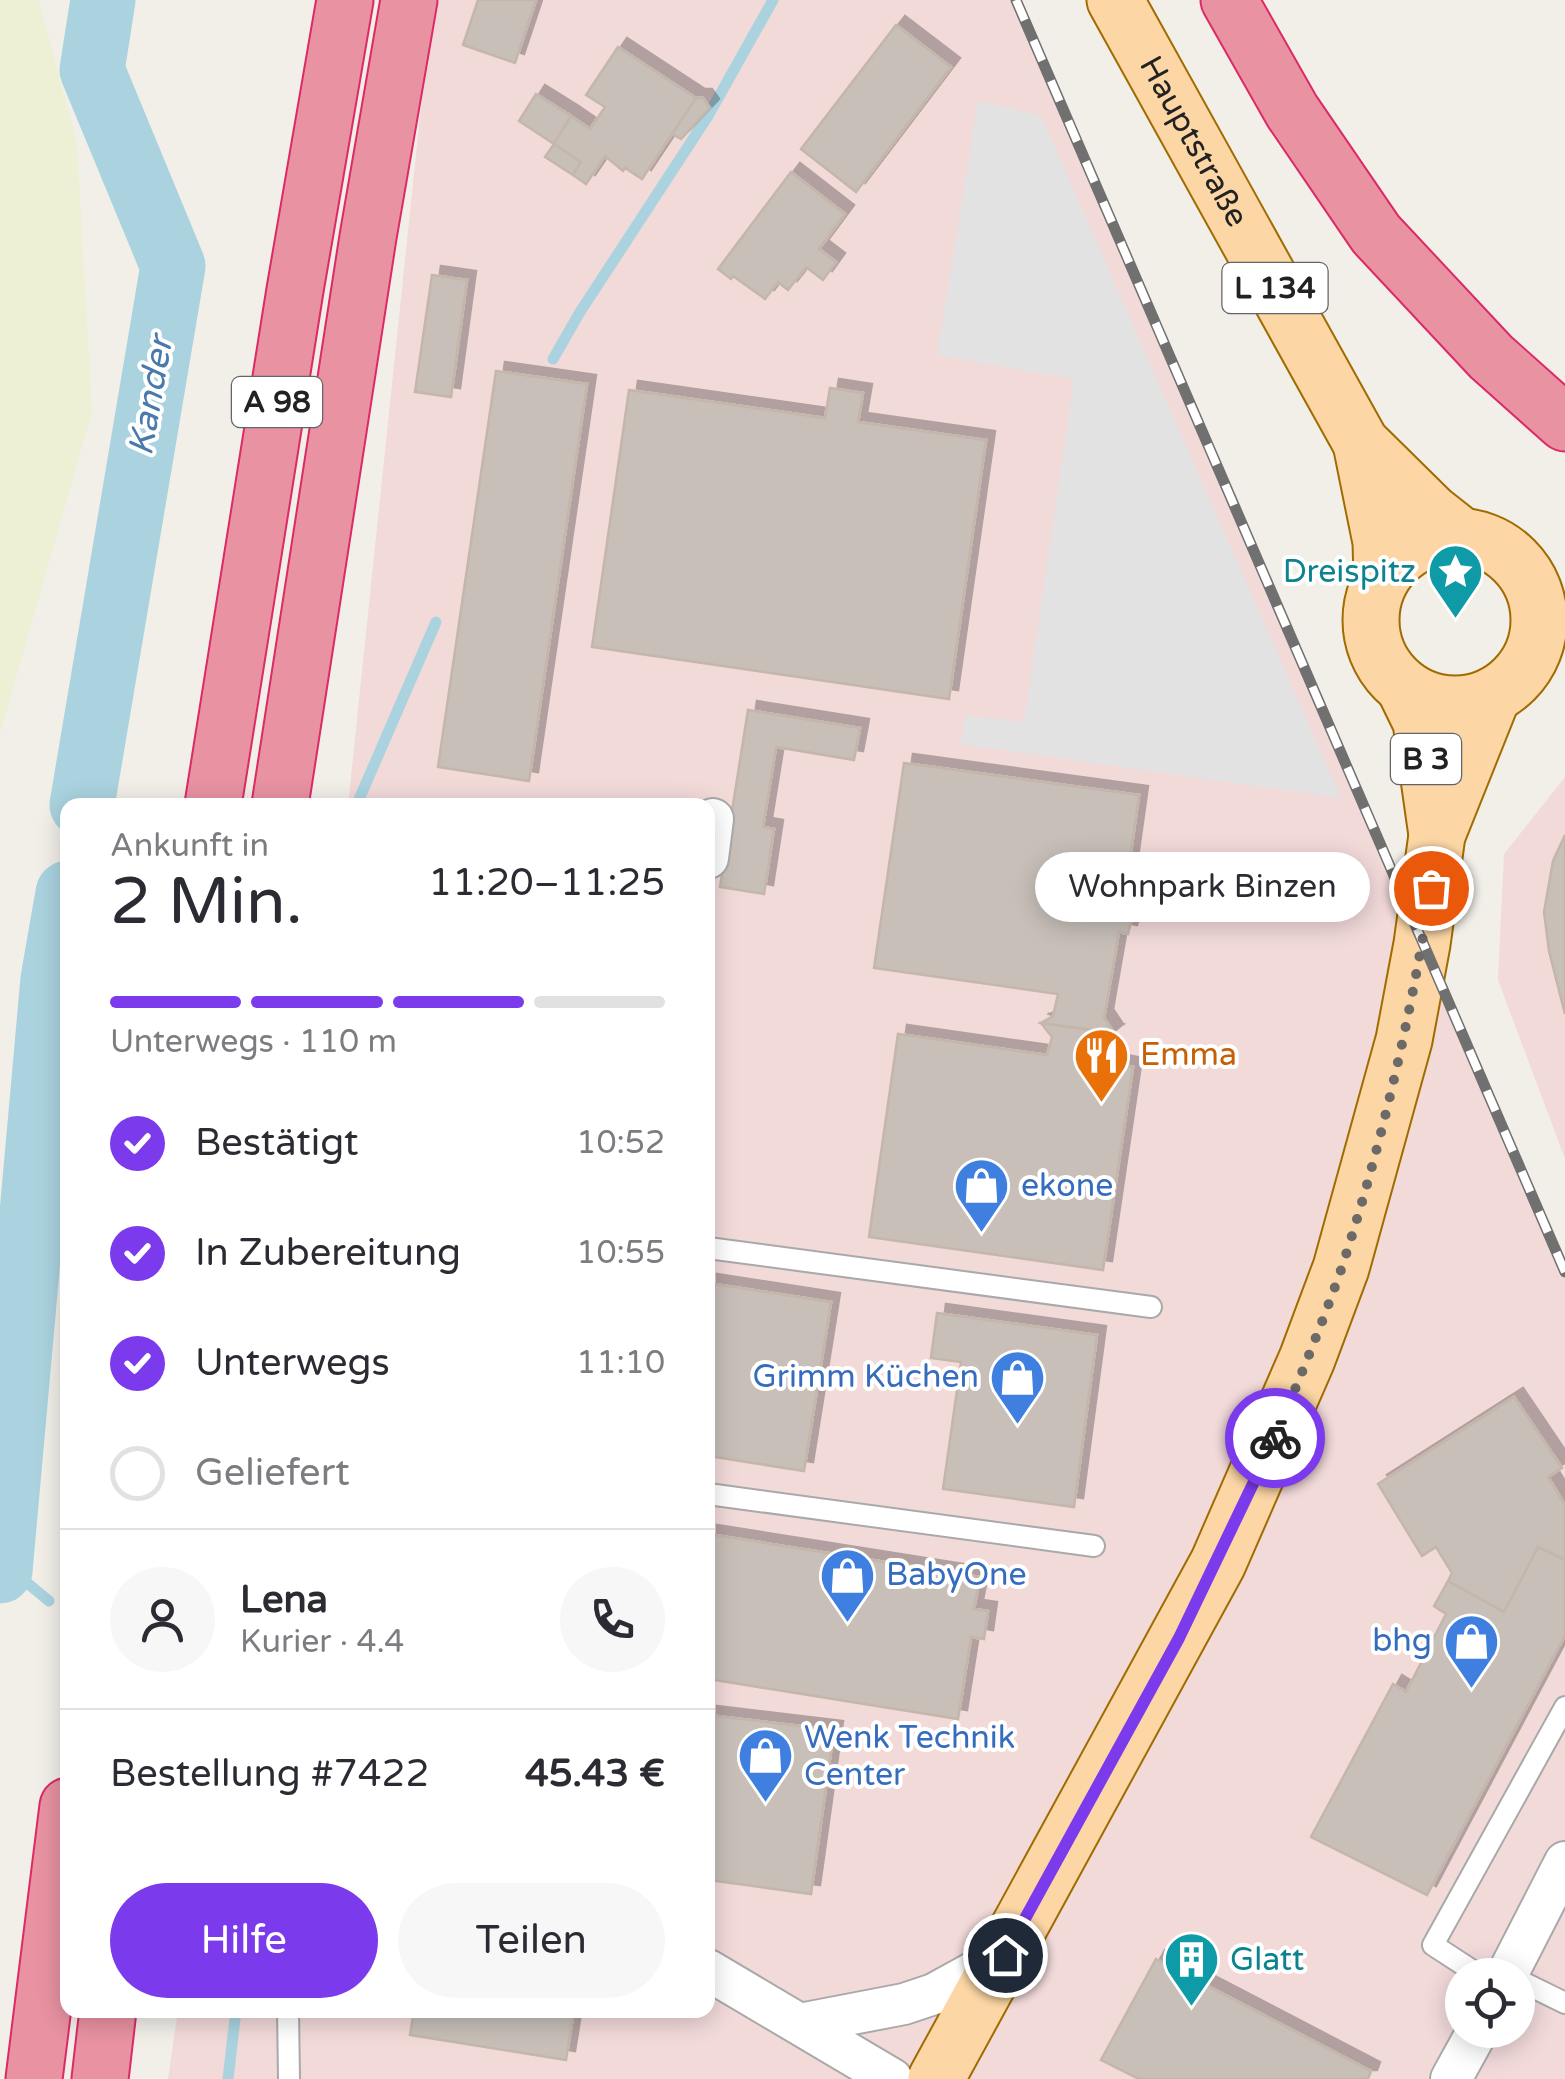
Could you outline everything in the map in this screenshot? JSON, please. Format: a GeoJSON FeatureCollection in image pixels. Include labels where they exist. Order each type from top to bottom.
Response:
{"type":"FeatureCollection","features":[{"type":"Feature","properties":{"kind":"highway","name":"A 98"},"geometry":{"type":"LineString","coordinates":[[214,798],[345,0]]}},
{"type":"Feature","properties":{"kind":"highway","name":"A 98"},"geometry":{"type":"LineString","coordinates":[[281,798],[409,0]]}},
{"type":"Feature","properties":{"kind":"highway"},"geometry":{"type":"LineString","coordinates":[[1229,0],[1292,112],[1376,234],[1491,357],[1565,423]]}},
{"type":"Feature","properties":{"kind":"highway"},"geometry":{"type":"LineString","coordinates":[[34,2079],[60,1870]]}},
{"type":"Feature","properties":{"kind":"highway"},"geometry":{"type":"LineString","coordinates":[[100,2079],[107,2018]]}},
{"type":"Feature","properties":{"kind":"main road","name":"Hauptstraße"},"geometry":{"type":"LineString","coordinates":[[936,2079],[1218,1563],[1307,1359],[1341,1268],[1391,1092],[1422,944],[1437,835],[1493,695],[1548,651],[1539,619],[1548,588],[1494,545],[1460,536],[1361,443],[1115,0]]}},
{"type":"Feature","properties":{"kind":"main road","name":"Hauptstraße"},"geometry":{"type":"LineString","coordinates":[[1361,443],[1381,542],[1382,577],[1371,610],[1374,645],[1391,675],[1404,687],[1421,722],[1437,835]]}},
{"type":"Feature","properties":{"kind":"main road"},"geometry":{"type":"LineString","coordinates":[[1382,577],[1391,564],[1415,545],[1460,536]]}},
{"type":"Feature","properties":{"kind":"main road"},"geometry":{"type":"LineString","coordinates":[[1404,687],[1420,696],[1457,704],[1493,695]]}},
{"type":"Feature","properties":{"kind":"street"},"geometry":{"type":"LineString","coordinates":[[1516,1958],[1565,1862]]}},
{"type":"Feature","properties":{"kind":"street"},"geometry":{"type":"LineString","coordinates":[[800,2024],[904,2004],[934,1994],[1005,1955]]}},
{"type":"Feature","properties":{"kind":"street"},"geometry":{"type":"LineString","coordinates":[[715,1974],[892,2079]]}},
{"type":"Feature","properties":{"kind":"street"},"geometry":{"type":"LineString","coordinates":[[1452,2079],[1468,2048]]}},
{"type":"Feature","properties":{"kind":"lane"},"geometry":{"type":"LineString","coordinates":[[715,1249],[1151,1307]]}},
{"type":"Feature","properties":{"kind":"lane"},"geometry":{"type":"LineString","coordinates":[[715,1495],[1094,1546]]}},
{"type":"Feature","properties":{"kind":"lane"},"geometry":{"type":"LineString","coordinates":[[1453,1958],[1433,1945],[1565,1707]]}},
{"type":"Feature","properties":{"kind":"lane"},"geometry":{"type":"LineString","coordinates":[[1535,1988],[1565,2003]]}},
{"type":"Feature","properties":{"kind":"lane"},"geometry":{"type":"LineString","coordinates":[[288,2018],[289,2079]]}},
{"type":"Feature","properties":{"kind":"shaded area"},"geometry":{"type":"Polygon","coordinates":[[[439,0],[1016,0],[1565,1272],[1565,2079],[168,2079],[177,2018],[715,2018],[715,798],[349,798],[424,78],[439,0]]]}},
{"type":"Feature","properties":{"kind":"shaded area"},"geometry":{"type":"Polygon","coordinates":[[[978,101],[1041,116],[1341,798],[961,744],[965,715],[1024,722],[1074,379],[937,355],[978,101]]]}},
{"type":"Feature","properties":{"kind":"shaded area"},"geometry":{"type":"Polygon","coordinates":[[[1565,777],[1565,1159],[1498,980],[1504,854],[1565,777]]]}},
{"type":"Feature","properties":{"kind":"green space"},"geometry":{"type":"Polygon","coordinates":[[[0,0],[39,0],[77,144],[92,412],[0,734],[0,0]]]}},
{"type":"Feature","properties":{"kind":"building"},"geometry":{"type":"Polygon","coordinates":[[[478,0],[536,0],[515,63],[463,45],[478,0]]]}},
{"type":"Feature","properties":{"kind":"building"},"geometry":{"type":"Polygon","coordinates":[[[896,25],[951,67],[856,192],[801,149],[896,25]]]}},
{"type":"Feature","properties":{"kind":"building"},"geometry":{"type":"Polygon","coordinates":[[[618,47],[696,98],[642,179],[625,168],[623,171],[605,156],[586,184],[573,175],[581,162],[554,144],[571,116],[590,129],[605,107],[586,95],[618,47]]]}},
{"type":"Feature","properties":{"kind":"building"},"geometry":{"type":"Polygon","coordinates":[[[536,94],[571,116],[554,144],[519,121],[536,94]]]}},
{"type":"Feature","properties":{"kind":"building"},"geometry":{"type":"Polygon","coordinates":[[[696,98],[703,98],[710,108],[681,139],[672,134],[696,98]]]}},
{"type":"Feature","properties":{"kind":"building"},"geometry":{"type":"Polygon","coordinates":[[[554,144],[581,162],[573,175],[545,157],[554,144]]]}},
{"type":"Feature","properties":{"kind":"building"},"geometry":{"type":"Polygon","coordinates":[[[791,172],[845,214],[819,249],[836,262],[823,280],[806,267],[788,290],[778,282],[765,299],[718,269],[791,172]]]}},
{"type":"Feature","properties":{"kind":"building"},"geometry":{"type":"Polygon","coordinates":[[[432,275],[467,280],[451,397],[415,392],[432,275]]]}},
{"type":"Feature","properties":{"kind":"building"},"geometry":{"type":"Polygon","coordinates":[[[496,371],[587,384],[529,781],[438,767],[496,371]]]}},
{"type":"Feature","properties":{"kind":"building"},"geometry":{"type":"Polygon","coordinates":[[[830,388],[863,393],[858,422],[986,440],[949,699],[592,647],[629,390],[825,418],[830,388]]]}},
{"type":"Feature","properties":{"kind":"building"},"geometry":{"type":"Polygon","coordinates":[[[748,710],[860,728],[854,760],[776,747],[763,827],[774,829],[764,894],[720,887],[748,710]]]}},
{"type":"Feature","properties":{"kind":"building"},"geometry":{"type":"Polygon","coordinates":[[[904,763],[1139,795],[1122,916],[1132,918],[1128,934],[1119,932],[1104,1018],[1114,1033],[1041,1023],[1053,1016],[1058,994],[874,968],[904,763]]]}},
{"type":"Feature","properties":{"kind":"building"},"geometry":{"type":"Polygon","coordinates":[[[1565,835],[1565,1014],[1544,912],[1553,861],[1565,835]]]}},
{"type":"Feature","properties":{"kind":"building"},"geometry":{"type":"Polygon","coordinates":[[[1041,1023],[1114,1033],[1103,1042],[1099,1060],[1133,1067],[1103,1270],[869,1237],[898,1034],[1047,1055],[1052,1037],[1041,1023]]]}},
{"type":"Feature","properties":{"kind":"building"},"geometry":{"type":"Polygon","coordinates":[[[715,1284],[831,1302],[804,1471],[715,1457],[715,1284]]]}},
{"type":"Feature","properties":{"kind":"building","name":"Grimm Küchen"},"geometry":{"type":"Polygon","coordinates":[[[937,1313],[1097,1335],[1074,1507],[943,1489],[961,1362],[931,1358],[937,1313]]]}},
{"type":"Feature","properties":{"kind":"building"},"geometry":{"type":"Polygon","coordinates":[[[1514,1397],[1562,1468],[1548,1477],[1565,1505],[1565,1560],[1538,1547],[1504,1612],[1448,1581],[1452,1573],[1436,1547],[1422,1556],[1378,1484],[1514,1397]]]}},
{"type":"Feature","properties":{"kind":"building","name":"BabyOne"},"geometry":{"type":"Polygon","coordinates":[[[715,1535],[980,1577],[974,1609],[988,1611],[984,1639],[971,1637],[958,1719],[715,1680],[715,1535]]]}},
{"type":"Feature","properties":{"kind":"building"},"geometry":{"type":"Polygon","coordinates":[[[1538,1547],[1565,1560],[1565,1635],[1427,1895],[1311,1837],[1393,1684],[1406,1692],[1446,1614],[1434,1606],[1448,1581],[1504,1612],[1538,1547]]]}},
{"type":"Feature","properties":{"kind":"building","name":"Wenk Technik Center"},"geometry":{"type":"Polygon","coordinates":[[[715,1716],[834,1730],[811,1894],[715,1881],[715,1716]]]}},
{"type":"Feature","properties":{"kind":"building","name":"Glatt"},"geometry":{"type":"Polygon","coordinates":[[[1156,1959],[1371,2071],[1368,2079],[1139,2079],[1101,2060],[1156,1959]]]}},
{"type":"Feature","properties":{"kind":"building"},"geometry":{"type":"Polygon","coordinates":[[[413,2018],[573,2018],[566,2060],[410,2035],[413,2018]]]}},
{"type":"Feature","properties":{"kind":"waterway","name":"Kander"},"geometry":{"type":"LineString","coordinates":[[83,798],[173,266],[92,70],[103,0]]}},
{"type":"Feature","properties":{"kind":"waterway"},"geometry":{"type":"LineString","coordinates":[[553,359],[708,116],[773,0]]}},
{"type":"Feature","properties":{"kind":"waterway"},"geometry":{"type":"LineString","coordinates":[[360,798],[436,622]]}},
{"type":"Feature","properties":{"kind":"waterway","name":"Kander"},"geometry":{"type":"LineString","coordinates":[[0,1571],[53,979],[60,939]]}},
{"type":"Feature","properties":{"kind":"waterway"},"geometry":{"type":"LineString","coordinates":[[53,979],[60,975]]}},
{"type":"Feature","properties":{"kind":"waterway"},"geometry":{"type":"LineString","coordinates":[[3,1563],[49,1601]]}},
{"type":"Feature","properties":{"kind":"waterway"},"geometry":{"type":"LineString","coordinates":[[228,2079],[235,2018]]}},
{"type":"Feature","properties":{"kind":"railway"},"geometry":{"type":"LineString","coordinates":[[1016,0],[1565,1272]]}},
{"type":"Feature","properties":{"kind":"way so far"},"geometry":{"type":"LineString","coordinates":[[1275,1438],[1341,1268],[1378,1144],[1404,1040],[1431,888]]}},
{"type":"Feature","properties":{"kind":"place","name":"Dreispitz"},"geometry":{"type":"Point","coordinates":[1455,621]}},
{"type":"Feature","properties":{"kind":"place","name":"Wohnpark Binzen"},"geometry":{"type":"Point","coordinates":[1431,888]}},
{"type":"Feature","properties":{"kind":"place","name":"Emma"},"geometry":{"type":"Point","coordinates":[1101,1104]}},
{"type":"Feature","properties":{"kind":"place","name":"ekone"},"geometry":{"type":"Point","coordinates":[982,1235]}},
{"type":"Feature","properties":{"kind":"place","name":"Grimm Küchen"},"geometry":{"type":"Point","coordinates":[1018,1426]}},
{"type":"Feature","properties":{"kind":"place","name":"BabyOne"},"geometry":{"type":"Point","coordinates":[847,1624]}},
{"type":"Feature","properties":{"kind":"place","name":"bhg"},"geometry":{"type":"Point","coordinates":[1471,1690]}},
{"type":"Feature","properties":{"kind":"place","name":"Wenk Technik Center"},"geometry":{"type":"Point","coordinates":[765,1805]}},
{"type":"Feature","properties":{"kind":"place","name":"Glatt"},"geometry":{"type":"Point","coordinates":[1191,2009]}},
{"type":"Feature","properties":{"kind":"route"},"geometry":{"type":"LineString","coordinates":[[1005,1955],[1179,1638],[1275,1438]]}}]}
